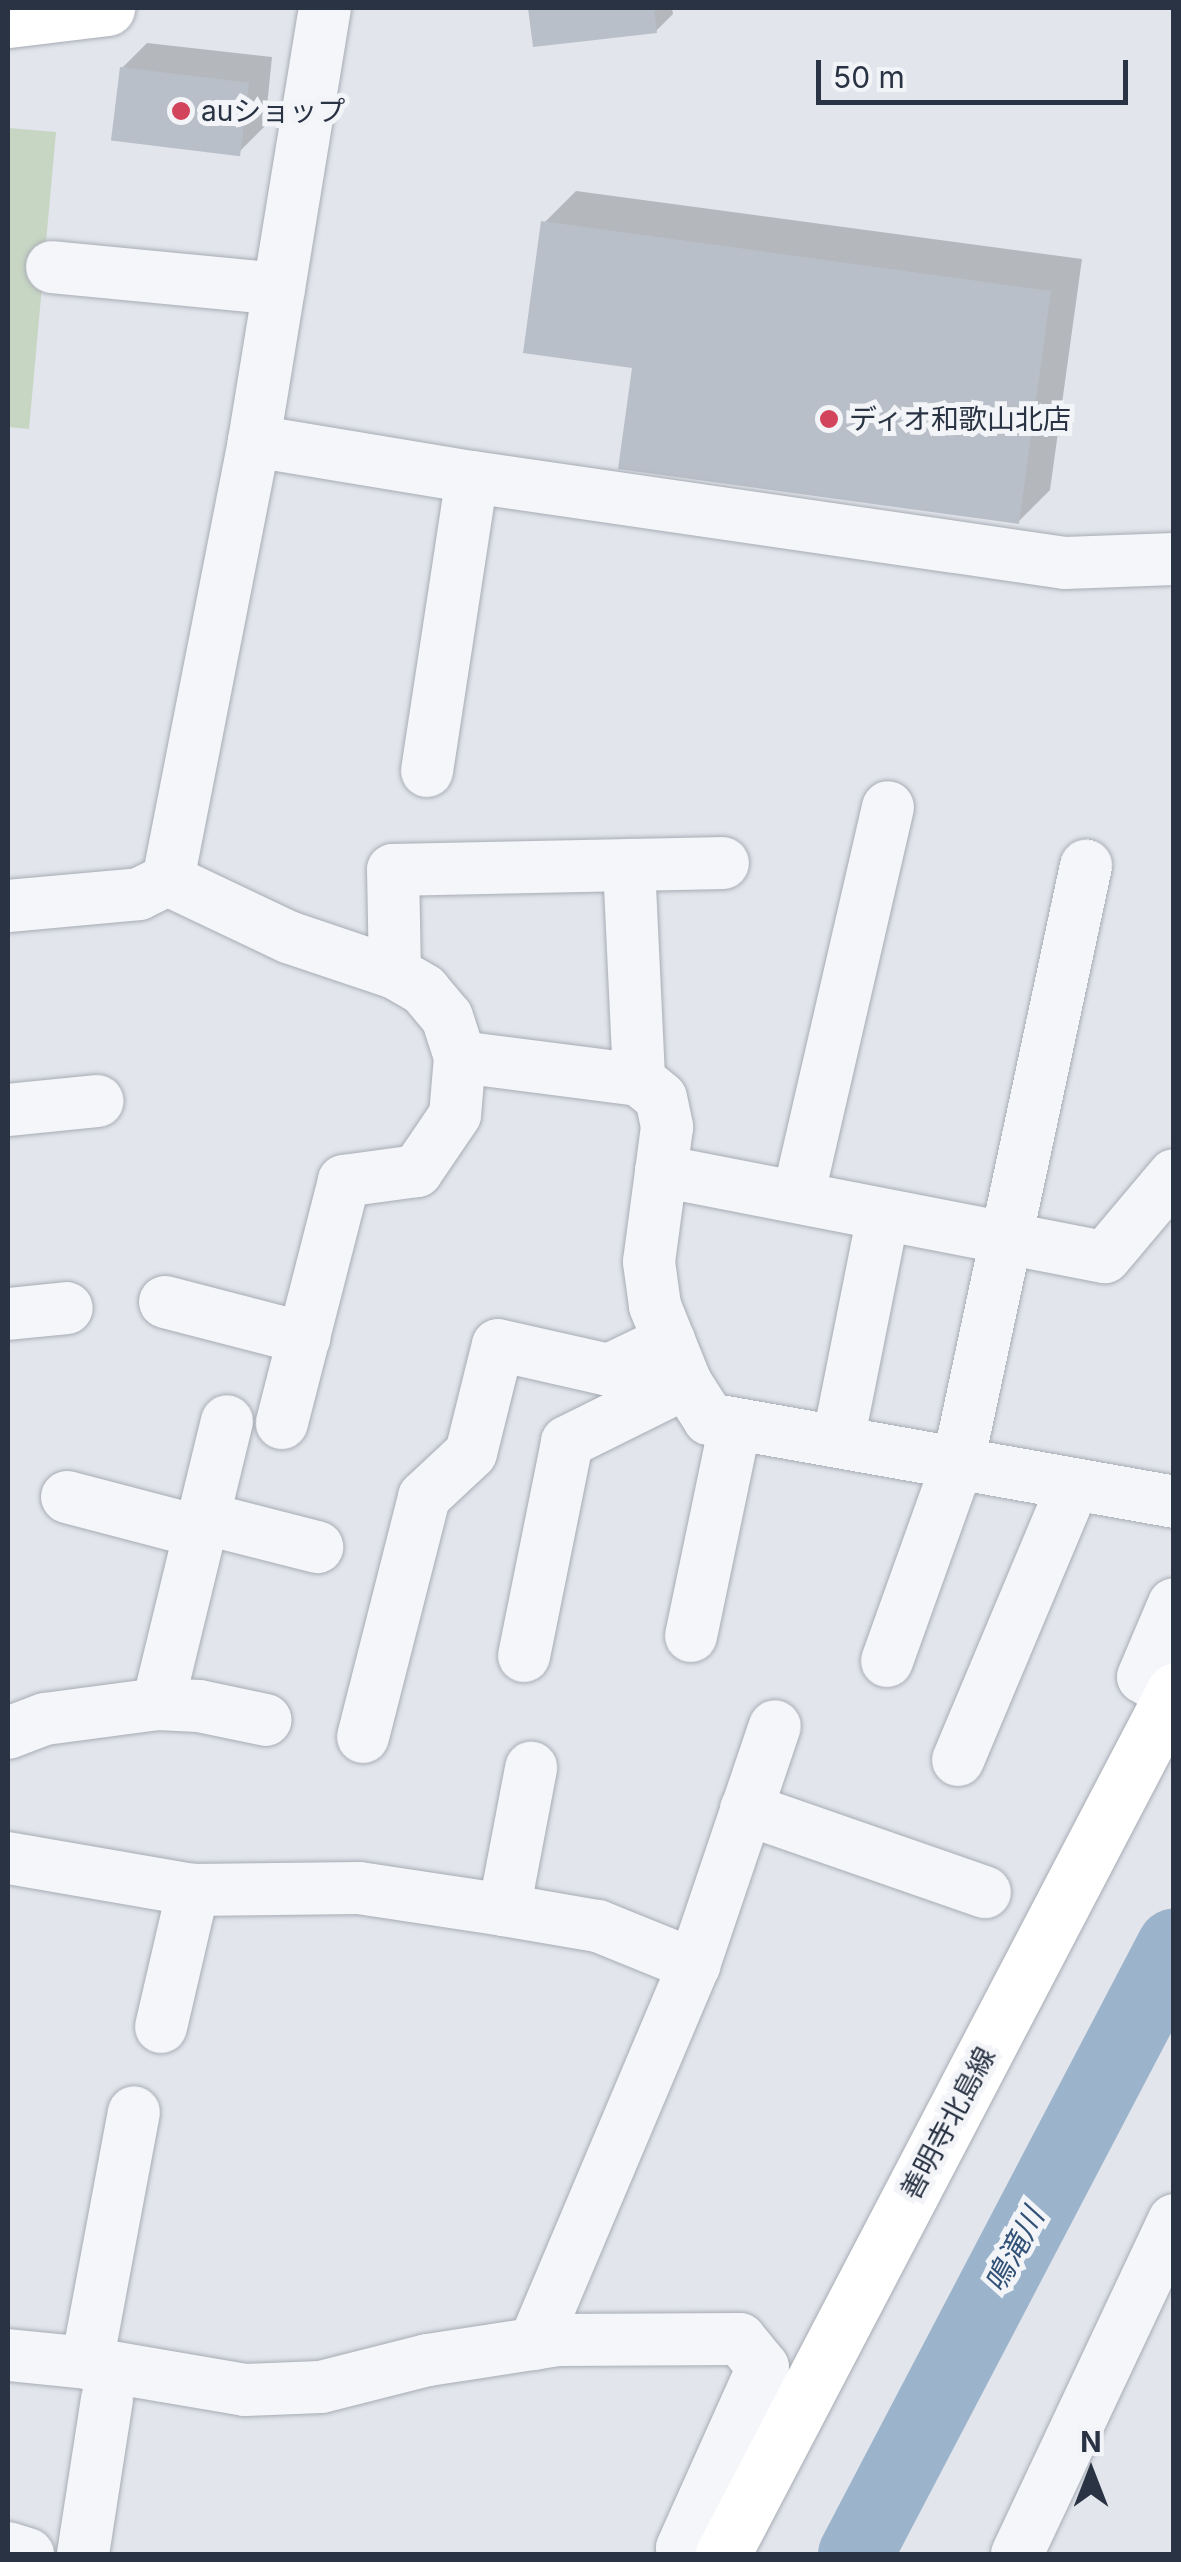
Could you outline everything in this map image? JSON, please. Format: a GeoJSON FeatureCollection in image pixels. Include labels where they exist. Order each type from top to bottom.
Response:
{"type":"FeatureCollection","features":[{"type":"Feature","properties":{"kind":"main road"},"geometry":{"type":"LineString","coordinates":[[8,20],[107,8]]}},
{"type":"Feature","properties":{"kind":"main road","name":"善明寺北島線"},"geometry":{"type":"LineString","coordinates":[[722,2554],[1173,1693]]}},
{"type":"Feature","properties":{"kind":"street"},"geometry":{"type":"LineString","coordinates":[[168,880],[254,441],[324,8]]}},
{"type":"Feature","properties":{"kind":"street"},"geometry":{"type":"LineString","coordinates":[[52,267],[279,289]]}},
{"type":"Feature","properties":{"kind":"street"},"geometry":{"type":"LineString","coordinates":[[254,441],[472,477],[1065,563],[1174,559]]}},
{"type":"Feature","properties":{"kind":"street"},"geometry":{"type":"LineString","coordinates":[[426,771],[472,477]]}},
{"type":"Feature","properties":{"kind":"street"},"geometry":{"type":"LineString","coordinates":[[798,1197],[888,806]]}},
{"type":"Feature","properties":{"kind":"street"},"geometry":{"type":"LineString","coordinates":[[395,973],[393,870],[723,863]]}},
{"type":"Feature","properties":{"kind":"street"},"geometry":{"type":"LineString","coordinates":[[629,865],[639,1080]]}},
{"type":"Feature","properties":{"kind":"street"},"geometry":{"type":"LineString","coordinates":[[886,1661],[958,1463],[1086,866]]}},
{"type":"Feature","properties":{"kind":"street"},"geometry":{"type":"LineString","coordinates":[[8,906],[139,894],[168,880]]}},
{"type":"Feature","properties":{"kind":"street"},"geometry":{"type":"LineString","coordinates":[[168,880],[288,937],[395,973],[424,990],[447,1018],[460,1057],[455,1115],[418,1171],[344,1182],[282,1424]]}},
{"type":"Feature","properties":{"kind":"street"},"geometry":{"type":"LineString","coordinates":[[460,1057],[639,1080],[662,1098],[667,1128],[649,1262],[654,1306],[708,1418],[735,1426],[1174,1502]]}},
{"type":"Feature","properties":{"kind":"street"},"geometry":{"type":"LineString","coordinates":[[8,1110],[98,1101]]}},
{"type":"Feature","properties":{"kind":"street"},"geometry":{"type":"LineString","coordinates":[[662,1171],[1105,1258],[1174,1175]]}},
{"type":"Feature","properties":{"kind":"street"},"geometry":{"type":"LineString","coordinates":[[838,1442],[883,1214]]}},
{"type":"Feature","properties":{"kind":"street"},"geometry":{"type":"LineString","coordinates":[[165,1302],[304,1338]]}},
{"type":"Feature","properties":{"kind":"street"},"geometry":{"type":"LineString","coordinates":[[8,1314],[66,1308]]}},
{"type":"Feature","properties":{"kind":"street"},"geometry":{"type":"LineString","coordinates":[[363,1737],[424,1497],[471,1453],[498,1344],[609,1370],[678,1362]]}},
{"type":"Feature","properties":{"kind":"street"},"geometry":{"type":"LineString","coordinates":[[524,1656],[567,1442],[678,1362]]}},
{"type":"Feature","properties":{"kind":"street"},"geometry":{"type":"LineString","coordinates":[[158,1704],[227,1421]]}},
{"type":"Feature","properties":{"kind":"street"},"geometry":{"type":"LineString","coordinates":[[691,1636],[735,1426]]}},
{"type":"Feature","properties":{"kind":"street"},"geometry":{"type":"LineString","coordinates":[[958,1760],[1074,1484]]}},
{"type":"Feature","properties":{"kind":"street"},"geometry":{"type":"LineString","coordinates":[[66,1497],[318,1546]]}},
{"type":"Feature","properties":{"kind":"street"},"geometry":{"type":"LineString","coordinates":[[1173,1693],[1142,1677],[1174,1604]]}},
{"type":"Feature","properties":{"kind":"street"},"geometry":{"type":"LineString","coordinates":[[8,1733],[45,1720],[102,1708],[158,1704],[199,1706],[266,1720]]}},
{"type":"Feature","properties":{"kind":"street"},"geometry":{"type":"LineString","coordinates":[[534,2344],[694,1965],[774,1726]]}},
{"type":"Feature","properties":{"kind":"street"},"geometry":{"type":"LineString","coordinates":[[504,1910],[531,1768]]}},
{"type":"Feature","properties":{"kind":"street"},"geometry":{"type":"LineString","coordinates":[[746,1809],[985,1892]]}},
{"type":"Feature","properties":{"kind":"street"},"geometry":{"type":"LineString","coordinates":[[8,1858],[194,1890],[360,1888],[504,1910],[598,1926],[694,1965]]}},
{"type":"Feature","properties":{"kind":"street"},"geometry":{"type":"LineString","coordinates":[[161,2027],[194,1890]]}},
{"type":"Feature","properties":{"kind":"street"},"geometry":{"type":"LineString","coordinates":[[84,2554],[97,2381],[134,2112]]}},
{"type":"Feature","properties":{"kind":"street"},"geometry":{"type":"LineString","coordinates":[[1017,2554],[1174,2220]]}},
{"type":"Feature","properties":{"kind":"street"},"geometry":{"type":"LineString","coordinates":[[8,2355],[97,2381],[264,2390],[322,2387],[428,2360],[559,2340],[740,2339],[763,2367],[682,2548],[686,2554]]}},
{"type":"Feature","properties":{"kind":"street"},"geometry":{"type":"LineString","coordinates":[[8,2548],[28,2554]]}},
{"type":"Feature","properties":{"kind":"green space"},"geometry":{"type":"Polygon","coordinates":[[[8,128],[56,132],[29,429],[8,427],[8,128]]]}},
{"type":"Feature","properties":{"kind":"building"},"geometry":{"type":"Polygon","coordinates":[[[528,8],[654,8],[657,33],[533,47],[528,8]]]}},
{"type":"Feature","properties":{"kind":"building","name":"auショップ"},"geometry":{"type":"Polygon","coordinates":[[[120,67],[249,83],[240,156],[111,140],[120,67]]]}},
{"type":"Feature","properties":{"kind":"building","name":"ディオ和歌山北店"},"geometry":{"type":"Polygon","coordinates":[[[541,221],[1051,291],[1019,524],[618,469],[632,368],[523,353],[541,221]]]}},
{"type":"Feature","properties":{"kind":"waterway","name":"鳴滝川"},"geometry":{"type":"LineString","coordinates":[[855,2554],[1174,1945]]}},
{"type":"Feature","properties":{"kind":"place","name":"auショップ"},"geometry":{"type":"Point","coordinates":[181,111]}},
{"type":"Feature","properties":{"kind":"place","name":"ディオ和歌山北店"},"geometry":{"type":"Point","coordinates":[829,419]}}]}
